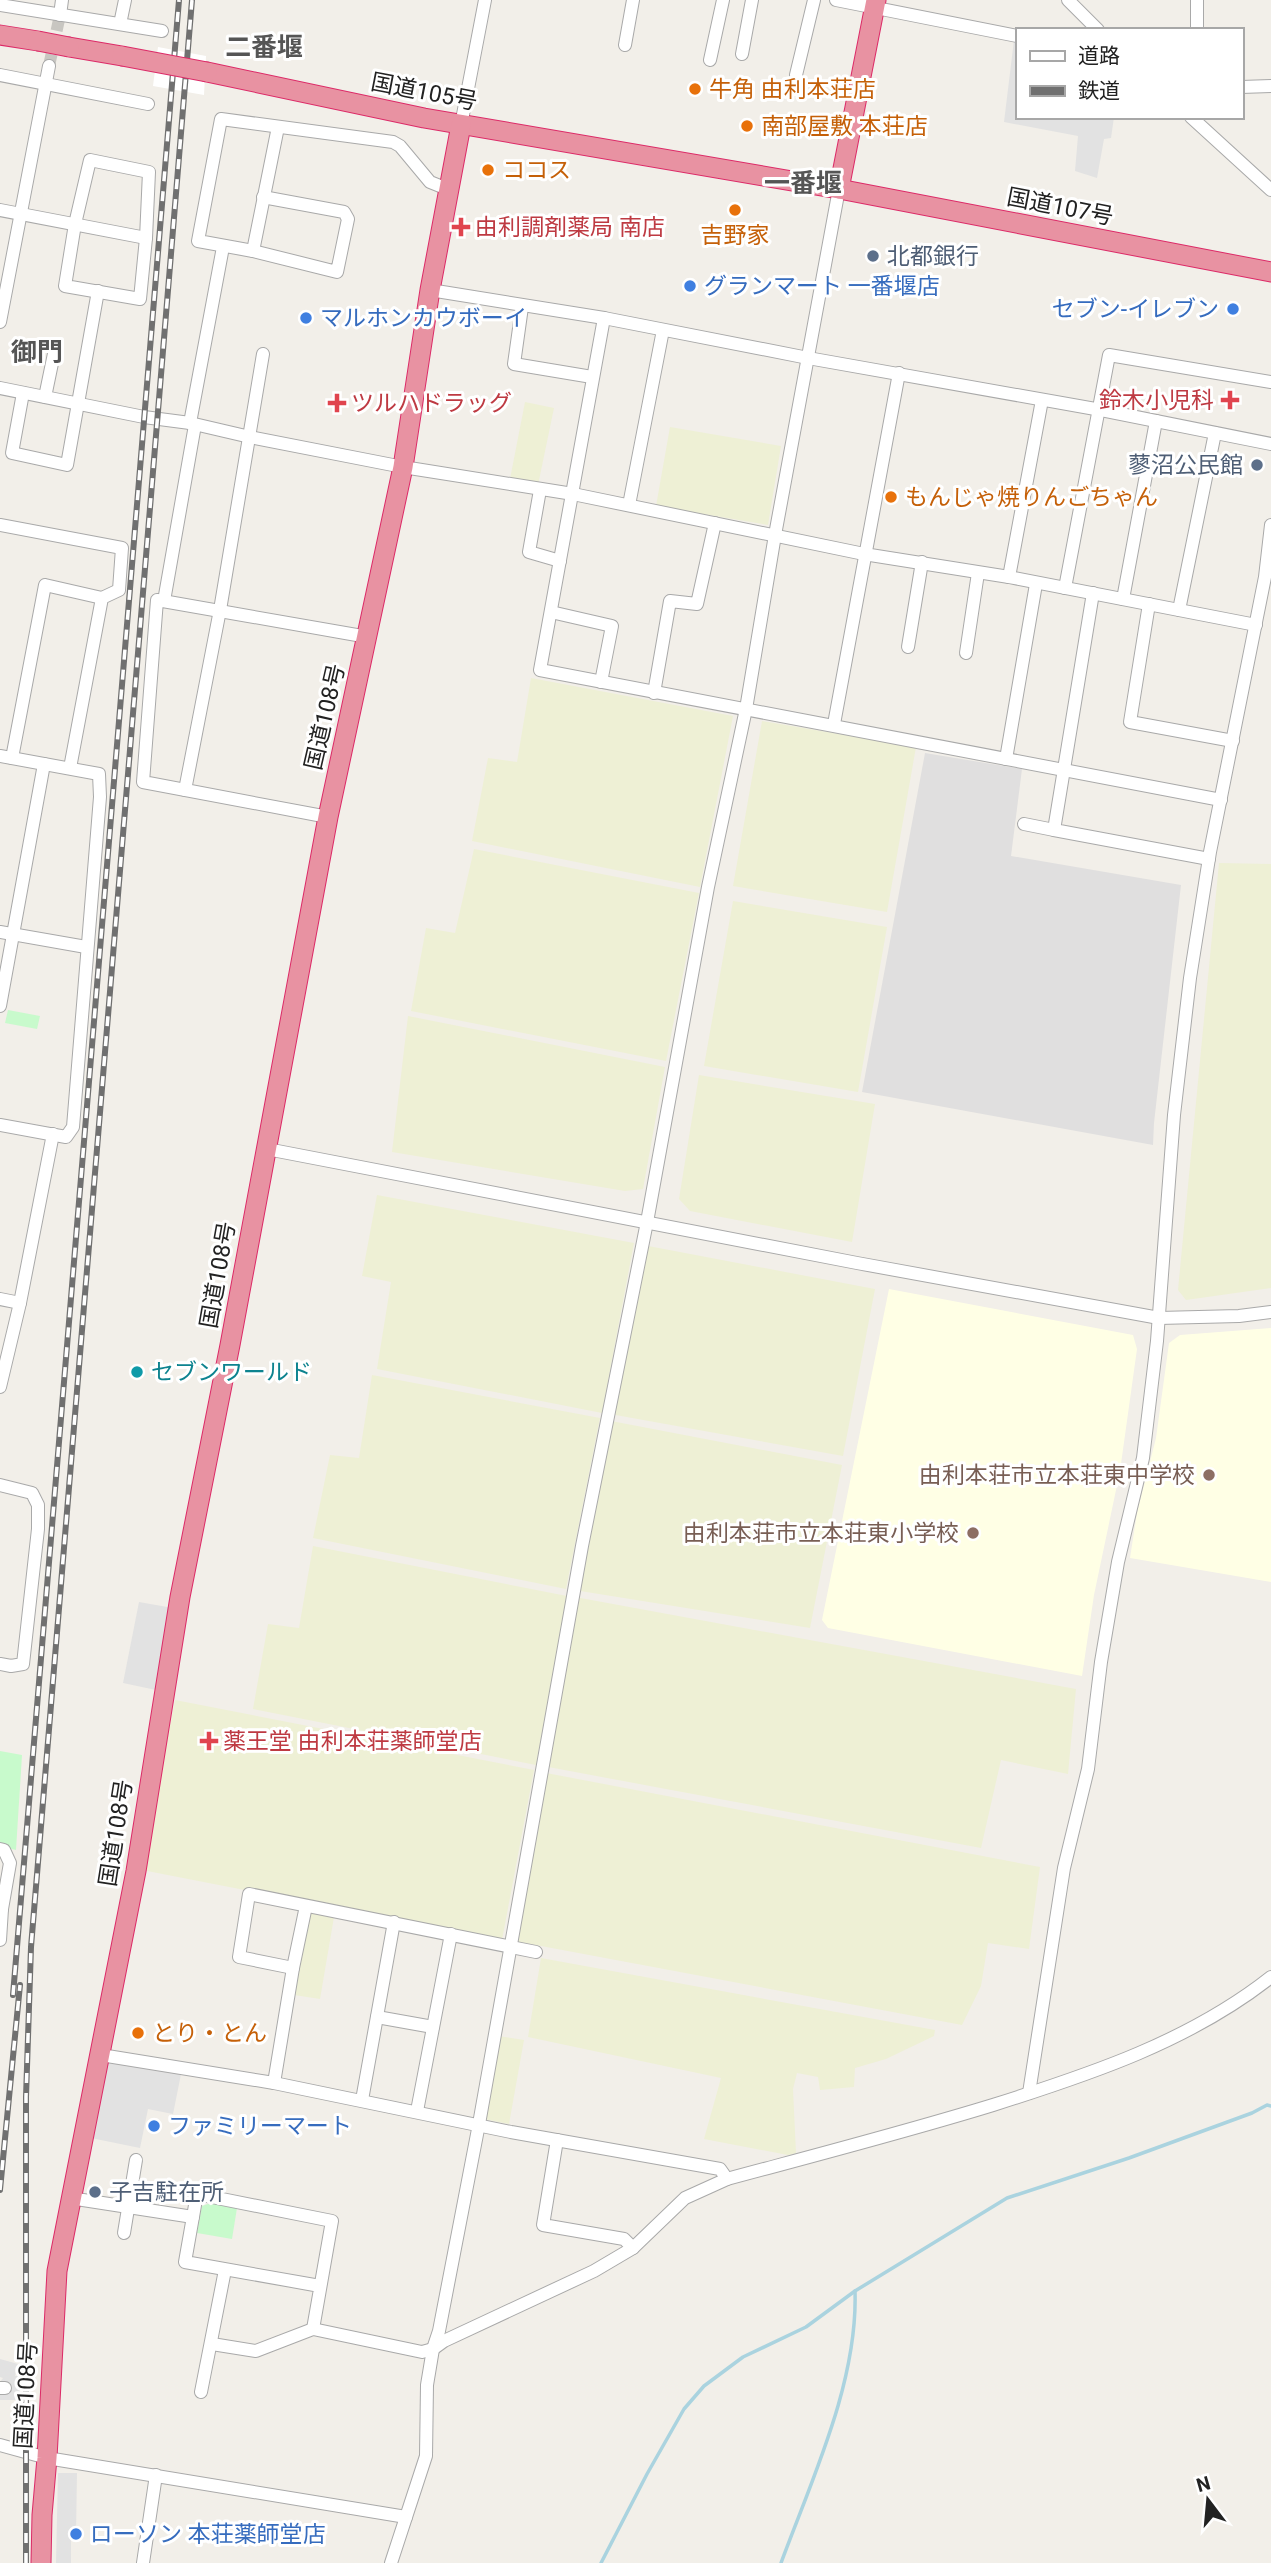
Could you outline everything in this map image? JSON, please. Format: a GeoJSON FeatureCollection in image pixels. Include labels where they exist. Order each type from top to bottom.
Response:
{"type":"FeatureCollection","features":[{"type":"Feature","properties":{"kind":"highway"},"geometry":{"type":"LineString","coordinates":[[839,189],[875,4]]}},
{"type":"Feature","properties":{"kind":"highway","name":"国道105号"},"geometry":{"type":"LineString","coordinates":[[0,35],[207,72],[461,125],[839,189]]}},
{"type":"Feature","properties":{"kind":"highway","name":"国道108号"},"geometry":{"type":"LineString","coordinates":[[41,2563],[57,2271],[136,1871],[180,1597],[202,1493],[328,817],[403,467],[430,290],[461,125]]}},
{"type":"Feature","properties":{"kind":"highway","name":"国道107号"},"geometry":{"type":"LineString","coordinates":[[839,189],[1271,272]]}},
{"type":"Feature","properties":{"kind":"street"},"geometry":{"type":"LineString","coordinates":[[60,15],[62,0]]}},
{"type":"Feature","properties":{"kind":"street"},"geometry":{"type":"LineString","coordinates":[[120,24],[125,0]]}},
{"type":"Feature","properties":{"kind":"street"},"geometry":{"type":"LineString","coordinates":[[461,125],[485,0]]}},
{"type":"Feature","properties":{"kind":"street"},"geometry":{"type":"LineString","coordinates":[[625,45],[634,0]]}},
{"type":"Feature","properties":{"kind":"street"},"geometry":{"type":"LineString","coordinates":[[710,60],[723,0]]}},
{"type":"Feature","properties":{"kind":"street"},"geometry":{"type":"LineString","coordinates":[[742,54],[752,0]]}},
{"type":"Feature","properties":{"kind":"street"},"geometry":{"type":"LineString","coordinates":[[796,75],[814,0]]}},
{"type":"Feature","properties":{"kind":"street"},"geometry":{"type":"LineString","coordinates":[[836,0],[875,4],[1016,36]]}},
{"type":"Feature","properties":{"kind":"street"},"geometry":{"type":"LineString","coordinates":[[1068,0],[1096,28]]}},
{"type":"Feature","properties":{"kind":"street"},"geometry":{"type":"LineString","coordinates":[[1197,0],[1197,28]]}},
{"type":"Feature","properties":{"kind":"street"},"geometry":{"type":"LineString","coordinates":[[0,5],[162,32]]}},
{"type":"Feature","properties":{"kind":"street"},"geometry":{"type":"LineString","coordinates":[[0,322],[49,66]]}},
{"type":"Feature","properties":{"kind":"street"},"geometry":{"type":"LineString","coordinates":[[0,75],[148,104]]}},
{"type":"Feature","properties":{"kind":"street"},"geometry":{"type":"LineString","coordinates":[[1243,86],[1271,86]]}},
{"type":"Feature","properties":{"kind":"street"},"geometry":{"type":"LineString","coordinates":[[263,197],[344,212],[348,219],[337,272],[253,251],[198,241],[221,119],[393,142],[400,146],[430,182],[450,190]]}},
{"type":"Feature","properties":{"kind":"street"},"geometry":{"type":"LineString","coordinates":[[1193,119],[1271,190]]}},
{"type":"Feature","properties":{"kind":"street"},"geometry":{"type":"LineString","coordinates":[[253,251],[278,127]]}},
{"type":"Feature","properties":{"kind":"street"},"geometry":{"type":"LineString","coordinates":[[90,160],[149,172],[140,299],[65,286],[75,224],[90,160]]}},
{"type":"Feature","properties":{"kind":"street"},"geometry":{"type":"LineString","coordinates":[[396,2560],[406,2517],[426,2456],[427,2385],[433,2349],[439,2332],[479,2124],[578,1568],[708,887],[746,709],[839,189]]}},
{"type":"Feature","properties":{"kind":"street"},"geometry":{"type":"LineString","coordinates":[[0,210],[146,238]]}},
{"type":"Feature","properties":{"kind":"street"},"geometry":{"type":"LineString","coordinates":[[164,601],[223,247]]}},
{"type":"Feature","properties":{"kind":"street"},"geometry":{"type":"LineString","coordinates":[[430,290],[522,307],[604,318],[1271,444]]}},
{"type":"Feature","properties":{"kind":"street"},"geometry":{"type":"LineString","coordinates":[[23,393],[12,453],[67,465],[98,291]]}},
{"type":"Feature","properties":{"kind":"street"},"geometry":{"type":"LineString","coordinates":[[522,307],[514,364],[592,377]]}},
{"type":"Feature","properties":{"kind":"street"},"geometry":{"type":"LineString","coordinates":[[604,318],[540,670],[1222,800]]}},
{"type":"Feature","properties":{"kind":"street"},"geometry":{"type":"LineString","coordinates":[[629,505],[663,330]]}},
{"type":"Feature","properties":{"kind":"street"},"geometry":{"type":"LineString","coordinates":[[46,397],[56,344]]}},
{"type":"Feature","properties":{"kind":"street"},"geometry":{"type":"LineString","coordinates":[[185,790],[220,610],[263,354]]}},
{"type":"Feature","properties":{"kind":"street"},"geometry":{"type":"LineString","coordinates":[[1065,589],[1101,410],[1109,355],[1271,382]]}},
{"type":"Feature","properties":{"kind":"street"},"geometry":{"type":"LineString","coordinates":[[834,724],[899,373]]}},
{"type":"Feature","properties":{"kind":"street"},"geometry":{"type":"LineString","coordinates":[[0,388],[403,467],[573,494],[864,554],[1009,577],[1256,625]]}},
{"type":"Feature","properties":{"kind":"street"},"geometry":{"type":"LineString","coordinates":[[1009,577],[1042,400]]}},
{"type":"Feature","properties":{"kind":"street"},"geometry":{"type":"LineString","coordinates":[[1123,599],[1156,421]]}},
{"type":"Feature","properties":{"kind":"street"},"geometry":{"type":"LineString","coordinates":[[1179,610],[1215,433]]}},
{"type":"Feature","properties":{"kind":"street"},"geometry":{"type":"LineString","coordinates":[[540,490],[530,552],[560,561]]}},
{"type":"Feature","properties":{"kind":"street"},"geometry":{"type":"LineString","coordinates":[[654,693],[670,601],[697,604],[715,523]]}},
{"type":"Feature","properties":{"kind":"street"},"geometry":{"type":"LineString","coordinates":[[0,525],[122,548],[119,590],[102,598],[45,585],[6,757],[99,774],[100,797],[73,1127],[66,1137],[0,1125]]}},
{"type":"Feature","properties":{"kind":"street"},"geometry":{"type":"LineString","coordinates":[[1029,2093],[1064,1868],[1088,1769],[1101,1662],[1118,1562],[1143,1458],[1158,1318],[1174,1115],[1190,978],[1209,859],[1256,625],[1271,525]]}},
{"type":"Feature","properties":{"kind":"street"},"geometry":{"type":"LineString","coordinates":[[908,647],[922,562]]}},
{"type":"Feature","properties":{"kind":"street"},"geometry":{"type":"LineString","coordinates":[[966,653],[978,573]]}},
{"type":"Feature","properties":{"kind":"street"},"geometry":{"type":"LineString","coordinates":[[1006,759],[1036,583]]}},
{"type":"Feature","properties":{"kind":"street"},"geometry":{"type":"LineString","coordinates":[[1054,830],[1093,593]]}},
{"type":"Feature","properties":{"kind":"street"},"geometry":{"type":"LineString","coordinates":[[70,768],[102,598]]}},
{"type":"Feature","properties":{"kind":"street"},"geometry":{"type":"LineString","coordinates":[[328,817],[143,782],[157,600],[368,637]]}},
{"type":"Feature","properties":{"kind":"street"},"geometry":{"type":"LineString","coordinates":[[1149,604],[1130,722],[1233,741]]}},
{"type":"Feature","properties":{"kind":"street"},"geometry":{"type":"LineString","coordinates":[[551,612],[612,626],[601,682]]}},
{"type":"Feature","properties":{"kind":"street"},"geometry":{"type":"LineString","coordinates":[[0,1006],[6,933],[44,764]]}},
{"type":"Feature","properties":{"kind":"street"},"geometry":{"type":"LineString","coordinates":[[1024,824],[1209,859]]}},
{"type":"Feature","properties":{"kind":"street"},"geometry":{"type":"LineString","coordinates":[[6,933],[86,947]]}},
{"type":"Feature","properties":{"kind":"street"},"geometry":{"type":"LineString","coordinates":[[0,1387],[20,1303],[53,1134]]}},
{"type":"Feature","properties":{"kind":"street"},"geometry":{"type":"LineString","coordinates":[[267,1149],[1158,1318],[1239,1316],[1271,1312]]}},
{"type":"Feature","properties":{"kind":"street"},"geometry":{"type":"LineString","coordinates":[[0,1299],[20,1303]]}},
{"type":"Feature","properties":{"kind":"street"},"geometry":{"type":"LineString","coordinates":[[0,1485],[32,1493],[38,1505],[38,1530],[23,1664],[0,1664]]}},
{"type":"Feature","properties":{"kind":"street"},"geometry":{"type":"LineString","coordinates":[[0,1849],[4,1850],[9,1863],[1,1909],[0,1940]]}},
{"type":"Feature","properties":{"kind":"street"},"geometry":{"type":"LineString","coordinates":[[293,1968],[239,1957],[249,1894],[536,1952]]}},
{"type":"Feature","properties":{"kind":"street"},"geometry":{"type":"LineString","coordinates":[[274,2083],[306,1906]]}},
{"type":"Feature","properties":{"kind":"street"},"geometry":{"type":"LineString","coordinates":[[362,2100],[394,1922]]}},
{"type":"Feature","properties":{"kind":"street"},"geometry":{"type":"LineString","coordinates":[[417,2111],[451,1934]]}},
{"type":"Feature","properties":{"kind":"street"},"geometry":{"type":"LineString","coordinates":[[212,2344],[256,2351],[313,2329],[422,2352],[433,2349],[444,2341],[594,2271],[633,2248],[672,2209],[699,2191],[727,2179],[927,2125],[1029,2093],[1154,2048],[1206,2021],[1271,1977]]}},
{"type":"Feature","properties":{"kind":"street"},"geometry":{"type":"LineString","coordinates":[[377,2017],[433,2027]]}},
{"type":"Feature","properties":{"kind":"street"},"geometry":{"type":"LineString","coordinates":[[101,2055],[274,2083],[557,2140],[720,2169],[727,2179]]}},
{"type":"Feature","properties":{"kind":"street"},"geometry":{"type":"LineString","coordinates":[[557,2140],[543,2225],[624,2239],[633,2248]]}},
{"type":"Feature","properties":{"kind":"street"},"geometry":{"type":"LineString","coordinates":[[124,2234],[136,2160]]}},
{"type":"Feature","properties":{"kind":"street"},"geometry":{"type":"LineString","coordinates":[[696,2165],[699,2191]]}},
{"type":"Feature","properties":{"kind":"street"},"geometry":{"type":"LineString","coordinates":[[313,2329],[332,2221],[197,2194],[186,2262],[320,2286]]}},
{"type":"Feature","properties":{"kind":"street"},"geometry":{"type":"LineString","coordinates":[[70,2198],[193,2217]]}},
{"type":"Feature","properties":{"kind":"street"},"geometry":{"type":"LineString","coordinates":[[201,2392],[225,2270]]}},
{"type":"Feature","properties":{"kind":"street"},"geometry":{"type":"LineString","coordinates":[[0,2445],[47,2458],[406,2517]]}},
{"type":"Feature","properties":{"kind":"street"},"geometry":{"type":"LineString","coordinates":[[143,2563],[156,2475]]}},
{"type":"Feature","properties":{"kind":"shaded area"},"geometry":{"type":"Polygon","coordinates":[[[1014,40],[1016,119],[1114,119],[1111,138],[1104,139],[1097,178],[1075,171],[1078,136],[1004,122],[1014,40]]]}},
{"type":"Feature","properties":{"kind":"shaded area"},"geometry":{"type":"Polygon","coordinates":[[[525,402],[554,408],[538,485],[510,479],[525,402]]]}},
{"type":"Feature","properties":{"kind":"shaded area"},"geometry":{"type":"Polygon","coordinates":[[[670,427],[781,446],[768,525],[656,506],[670,427]]]}},
{"type":"Feature","properties":{"kind":"shaded area"},"geometry":{"type":"Polygon","coordinates":[[[531,678],[733,716],[700,887],[472,841],[488,758],[517,762],[531,678]]]}},
{"type":"Feature","properties":{"kind":"shaded area"},"geometry":{"type":"Polygon","coordinates":[[[762,721],[916,747],[887,912],[733,886],[762,721]]]}},
{"type":"Feature","properties":{"kind":"shaded area"},"geometry":{"type":"Polygon","coordinates":[[[925,753],[1022,769],[1011,856],[1181,885],[1153,1145],[862,1092],[925,753]]]}},
{"type":"Feature","properties":{"kind":"shaded area"},"geometry":{"type":"Polygon","coordinates":[[[474,849],[699,893],[666,1061],[411,1011],[426,928],[455,933],[474,849]]]}},
{"type":"Feature","properties":{"kind":"shaded area"},"geometry":{"type":"Polygon","coordinates":[[[1219,863],[1271,864],[1271,1288],[1186,1300],[1178,1290],[1219,863]]]}},
{"type":"Feature","properties":{"kind":"shaded area"},"geometry":{"type":"Polygon","coordinates":[[[733,901],[887,927],[858,1092],[704,1066],[733,901]]]}},
{"type":"Feature","properties":{"kind":"shaded area"},"geometry":{"type":"Polygon","coordinates":[[[408,1016],[665,1067],[643,1189],[625,1191],[392,1152],[408,1016]]]}},
{"type":"Feature","properties":{"kind":"shaded area"},"geometry":{"type":"Polygon","coordinates":[[[699,1075],[875,1104],[852,1242],[690,1211],[679,1199],[699,1075]]]}},
{"type":"Feature","properties":{"kind":"shaded area"},"geometry":{"type":"Polygon","coordinates":[[[377,1195],[634,1243],[602,1413],[377,1369],[391,1282],[362,1276],[377,1195]]]}},
{"type":"Feature","properties":{"kind":"shaded area"},"geometry":{"type":"Polygon","coordinates":[[[643,1245],[875,1289],[843,1456],[610,1414],[643,1245]]]}},
{"type":"Feature","properties":{"kind":"shaded area","name":"由利本荘市立本荘東小学校"},"geometry":{"type":"Polygon","coordinates":[[[889,1289],[1133,1335],[1137,1349],[1120,1471],[1094,1595],[1082,1676],[828,1628],[822,1620],[889,1289]]]}},
{"type":"Feature","properties":{"kind":"shaded area","name":"由利本荘市立本荘東中学校"},"geometry":{"type":"Polygon","coordinates":[[[1271,1328],[1271,1582],[1130,1558],[1137,1513],[1156,1438],[1169,1343],[1180,1335],[1271,1328]]]}},
{"type":"Feature","properties":{"kind":"shaded area"},"geometry":{"type":"Polygon","coordinates":[[[372,1375],[600,1418],[566,1589],[313,1538],[330,1455],[359,1458],[372,1375]]]}},
{"type":"Feature","properties":{"kind":"shaded area"},"geometry":{"type":"Polygon","coordinates":[[[606,1420],[842,1465],[810,1628],[574,1590],[606,1420]]]}},
{"type":"Feature","properties":{"kind":"shaded area"},"geometry":{"type":"Polygon","coordinates":[[[313,1546],[567,1596],[536,1765],[253,1709],[268,1624],[299,1628],[313,1546]]]}},
{"type":"Feature","properties":{"kind":"shaded area"},"geometry":{"type":"Polygon","coordinates":[[[575,1597],[1076,1689],[1068,1774],[1001,1760],[981,1848],[543,1766],[575,1597]]]}},
{"type":"Feature","properties":{"kind":"shaded area"},"geometry":{"type":"Polygon","coordinates":[[[139,1602],[173,1608],[156,1690],[123,1683],[139,1602]]]}},
{"type":"Feature","properties":{"kind":"shaded area"},"geometry":{"type":"Polygon","coordinates":[[[175,1700],[534,1770],[502,1940],[142,1870],[175,1700]]]}},
{"type":"Feature","properties":{"kind":"shaded area"},"geometry":{"type":"Polygon","coordinates":[[[541,1772],[1040,1867],[1029,1949],[988,1943],[981,1986],[962,2025],[509,1940],[541,1772]]]}},
{"type":"Feature","properties":{"kind":"shaded area"},"geometry":{"type":"Polygon","coordinates":[[[313,1912],[334,1917],[320,1999],[294,1995],[308,1916],[313,1912]]]}},
{"type":"Feature","properties":{"kind":"shaded area"},"geometry":{"type":"Polygon","coordinates":[[[541,1958],[935,2030],[934,2036],[886,2059],[855,2068],[854,2087],[820,2090],[818,2077],[797,2073],[793,2089],[796,2153],[788,2155],[704,2139],[721,2078],[528,2037],[541,1958]]]}},
{"type":"Feature","properties":{"kind":"shaded area"},"geometry":{"type":"Polygon","coordinates":[[[498,2036],[524,2040],[509,2124],[484,2119],[498,2036]]]}},
{"type":"Feature","properties":{"kind":"shaded area"},"geometry":{"type":"Polygon","coordinates":[[[107,2059],[181,2074],[173,2114],[148,2109],[140,2148],[91,2138],[107,2059]]]}},
{"type":"Feature","properties":{"kind":"shaded area"},"geometry":{"type":"Polygon","coordinates":[[[0,2359],[18,2364],[15,2376],[22,2376],[19,2400],[0,2400],[0,2382],[3,2378],[0,2377],[0,2359]]]}},
{"type":"Feature","properties":{"kind":"shaded area"},"geometry":{"type":"Polygon","coordinates":[[[58,2473],[77,2473],[76,2534],[71,2535],[71,2563],[56,2563],[58,2473]]]}},
{"type":"Feature","properties":{"kind":"green space"},"geometry":{"type":"Polygon","coordinates":[[[8,1010],[40,1016],[37,1029],[5,1023],[8,1010]]]}},
{"type":"Feature","properties":{"kind":"green space"},"geometry":{"type":"Polygon","coordinates":[[[0,1751],[22,1755],[16,1850],[0,1846],[0,1751]]]}},
{"type":"Feature","properties":{"kind":"green space"},"geometry":{"type":"Polygon","coordinates":[[[211,2203],[237,2208],[232,2239],[197,2233],[202,2206],[211,2203]]]}},
{"type":"Feature","properties":{"kind":"pier"},"geometry":{"type":"Polygon","coordinates":[[[158,47],[206,56],[204,95],[153,86],[158,47]]]}},
{"type":"Feature","properties":{"kind":"waterway"},"geometry":{"type":"LineString","coordinates":[[601,2563],[684,2409],[704,2386],[743,2357],[806,2327],[855,2291],[1007,2198],[1129,2158],[1267,2105],[1271,2106]]}},
{"type":"Feature","properties":{"kind":"waterway"},"geometry":{"type":"LineString","coordinates":[[781,2563],[819,2464],[841,2395],[854,2325],[855,2291]]}},
{"type":"Feature","properties":{"kind":"tunnel"},"geometry":{"type":"LineString","coordinates":[[49,66],[60,15]]}},
{"type":"Feature","properties":{"kind":"railway"},"geometry":{"type":"LineString","coordinates":[[13,1995],[179,0]]}},
{"type":"Feature","properties":{"kind":"railway"},"geometry":{"type":"LineString","coordinates":[[26,2563],[26,2097],[31,1947],[192,0]]}},
{"type":"Feature","properties":{"kind":"railway"},"geometry":{"type":"LineString","coordinates":[[0,2190],[20,1985]]}},
{"type":"Feature","properties":{"kind":"place","name":"牛角 由利本荘店"},"geometry":{"type":"Point","coordinates":[695,89]}},
{"type":"Feature","properties":{"kind":"place","name":"南部屋敷 本荘店"},"geometry":{"type":"Point","coordinates":[747,126]}},
{"type":"Feature","properties":{"kind":"place","name":"ココス"},"geometry":{"type":"Point","coordinates":[488,170]}},
{"type":"Feature","properties":{"kind":"place","name":"吉野家"},"geometry":{"type":"Point","coordinates":[735,210]}},
{"type":"Feature","properties":{"kind":"place","name":"由利調剤薬局 南店"},"geometry":{"type":"Point","coordinates":[461,227]}},
{"type":"Feature","properties":{"kind":"place","name":"北都銀行"},"geometry":{"type":"Point","coordinates":[873,256]}},
{"type":"Feature","properties":{"kind":"place","name":"グランマート 一番堰店"},"geometry":{"type":"Point","coordinates":[690,286]}},
{"type":"Feature","properties":{"kind":"place","name":"セブン-イレブン"},"geometry":{"type":"Point","coordinates":[1233,309]}},
{"type":"Feature","properties":{"kind":"place","name":"マルホンカウボーイ"},"geometry":{"type":"Point","coordinates":[306,318]}},
{"type":"Feature","properties":{"kind":"place","name":"鈴木小児科"},"geometry":{"type":"Point","coordinates":[1230,400]}},
{"type":"Feature","properties":{"kind":"place","name":"ツルハドラッグ"},"geometry":{"type":"Point","coordinates":[337,403]}},
{"type":"Feature","properties":{"kind":"place","name":"蓼沼公民館"},"geometry":{"type":"Point","coordinates":[1257,465]}},
{"type":"Feature","properties":{"kind":"place","name":"もんじゃ焼りんごちゃん"},"geometry":{"type":"Point","coordinates":[891,497]}},
{"type":"Feature","properties":{"kind":"place","name":"セブンワールド"},"geometry":{"type":"Point","coordinates":[137,1372]}},
{"type":"Feature","properties":{"kind":"place","name":"由利本荘市立本荘東中学校"},"geometry":{"type":"Point","coordinates":[1209,1475]}},
{"type":"Feature","properties":{"kind":"place","name":"由利本荘市立本荘東小学校"},"geometry":{"type":"Point","coordinates":[973,1533]}},
{"type":"Feature","properties":{"kind":"place","name":"薬王堂 由利本荘薬師堂店"},"geometry":{"type":"Point","coordinates":[209,1741]}},
{"type":"Feature","properties":{"kind":"place","name":"とり・とん"},"geometry":{"type":"Point","coordinates":[138,2033]}},
{"type":"Feature","properties":{"kind":"place","name":"ファミリーマート"},"geometry":{"type":"Point","coordinates":[154,2126]}},
{"type":"Feature","properties":{"kind":"place","name":"子吉駐在所"},"geometry":{"type":"Point","coordinates":[95,2192]}},
{"type":"Feature","properties":{"kind":"place","name":"ローソン 本荘薬師堂店"},"geometry":{"type":"Point","coordinates":[76,2534]}},
{"type":"Feature","properties":{"kind":"district","name":"二番堰"},"geometry":{"type":"Point","coordinates":[264,47]}},
{"type":"Feature","properties":{"kind":"district","name":"一番堰"},"geometry":{"type":"Point","coordinates":[803,183]}},
{"type":"Feature","properties":{"kind":"district","name":"御門"},"geometry":{"type":"Point","coordinates":[37,352]}}]}
